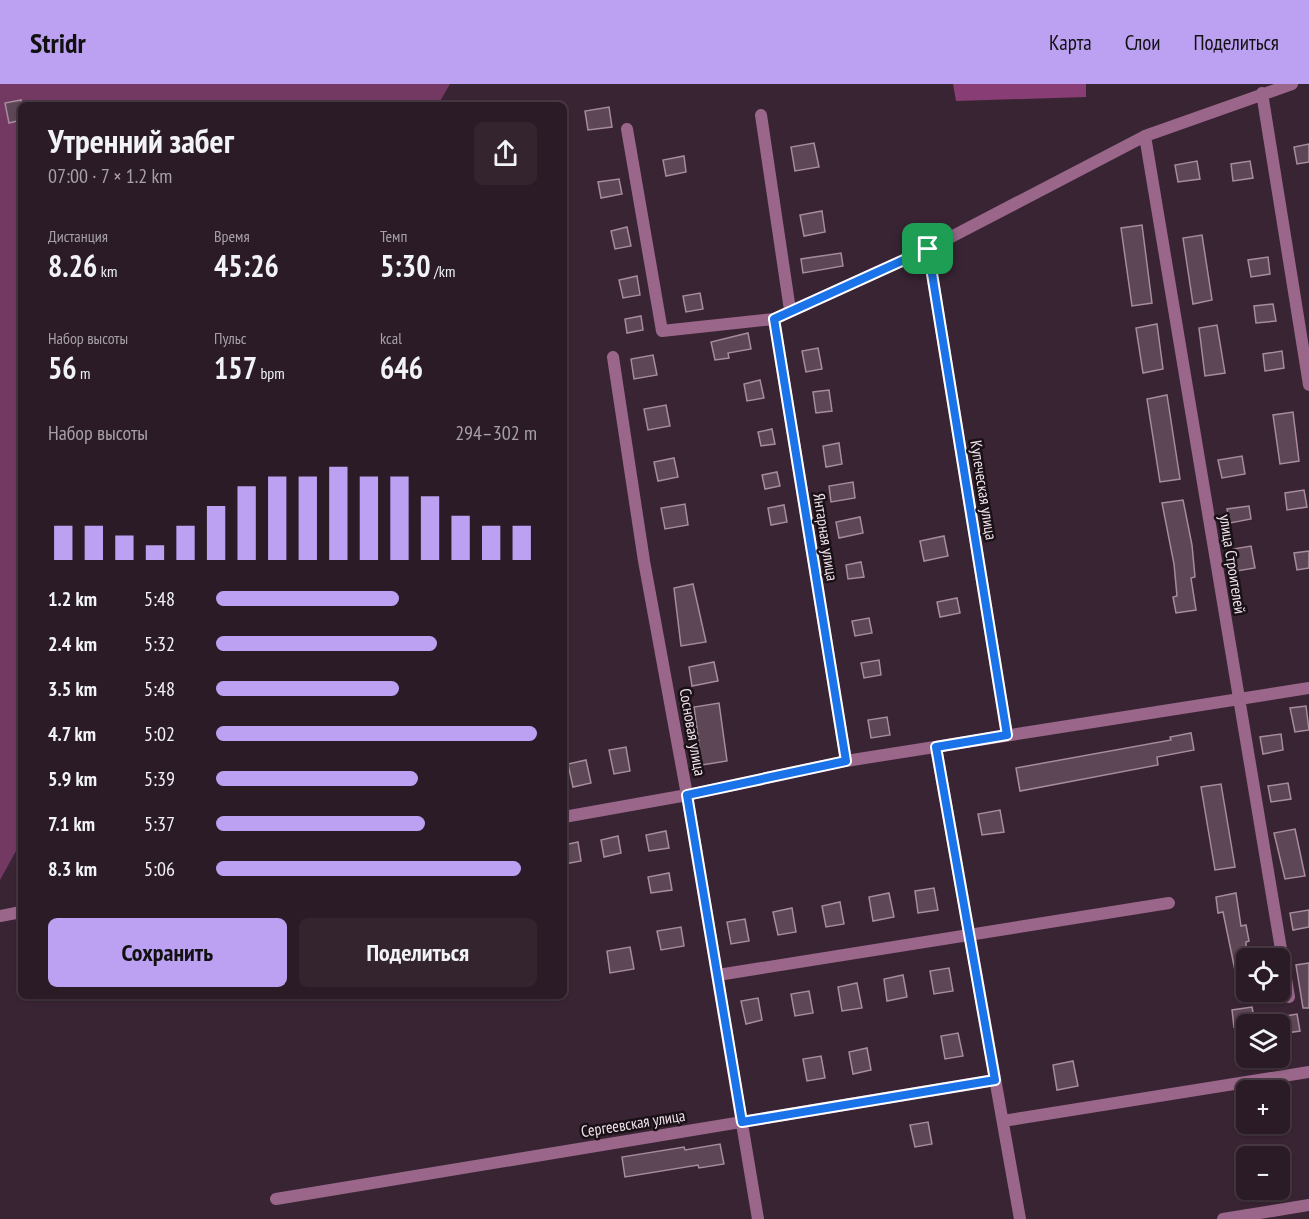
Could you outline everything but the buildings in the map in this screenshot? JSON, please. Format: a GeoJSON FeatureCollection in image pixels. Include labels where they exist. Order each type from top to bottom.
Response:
{"type":"FeatureCollection","features":[{"type":"Feature","properties":{"kind":"street"},"geometry":{"type":"LineString","coordinates":[[627,129],[662,331],[774,319],[790,310],[862,281],[928,249],[1145,136],[1292,84]]}},
{"type":"Feature","properties":{"kind":"street"},"geometry":{"type":"LineString","coordinates":[[1262,93],[1309,385]]}},
{"type":"Feature","properties":{"kind":"street"},"geometry":{"type":"LineString","coordinates":[[761,115],[790,310]]}},
{"type":"Feature","properties":{"kind":"street","name":"улица Строителей"},"geometry":{"type":"LineString","coordinates":[[1145,136],[1281,948]]}},
{"type":"Feature","properties":{"kind":"street","name":"Купеческая улица"},"geometry":{"type":"LineString","coordinates":[[928,249],[1007,735]]}},
{"type":"Feature","properties":{"kind":"street","name":"Янтарная улица"},"geometry":{"type":"LineString","coordinates":[[774,319],[846,761]]}},
{"type":"Feature","properties":{"kind":"street","name":"Сосновая улица"},"geometry":{"type":"LineString","coordinates":[[613,357],[644,561],[687,795],[758,1219]]}},
{"type":"Feature","properties":{"kind":"street"},"geometry":{"type":"LineString","coordinates":[[567,815],[687,795],[846,761],[1309,688]]}},
{"type":"Feature","properties":{"kind":"street"},"geometry":{"type":"LineString","coordinates":[[936,747],[1020,1219]]}},
{"type":"Feature","properties":{"kind":"street"},"geometry":{"type":"LineString","coordinates":[[718,975],[1169,903]]}},
{"type":"Feature","properties":{"kind":"street"},"geometry":{"type":"LineString","coordinates":[[0,915],[18,912]]}},
{"type":"Feature","properties":{"kind":"street"},"geometry":{"type":"LineString","coordinates":[[1003,1121],[1309,1072]]}},
{"type":"Feature","properties":{"kind":"street","name":"Сергеевская улица"},"geometry":{"type":"LineString","coordinates":[[276,1199],[995,1080]]}},
{"type":"Feature","properties":{"kind":"street"},"geometry":{"type":"LineString","coordinates":[[1224,1219],[1309,1204]]}},
{"type":"Feature","properties":{"kind":"shaded area"},"geometry":{"type":"Polygon","coordinates":[[[0,84],[450,84],[440,102],[18,102],[18,847],[0,880],[0,84]]]}},
{"type":"Feature","properties":{"kind":"shaded area"},"geometry":{"type":"Polygon","coordinates":[[[953,84],[1086,84],[1086,97],[956,101],[953,84]]]}},
{"type":"Feature","properties":{"kind":"route"},"geometry":{"type":"LineString","coordinates":[[928,249],[1007,735],[936,747],[995,1080],[742,1122],[687,795],[846,761],[774,319],[790,310],[862,281],[928,249]]}}]}
